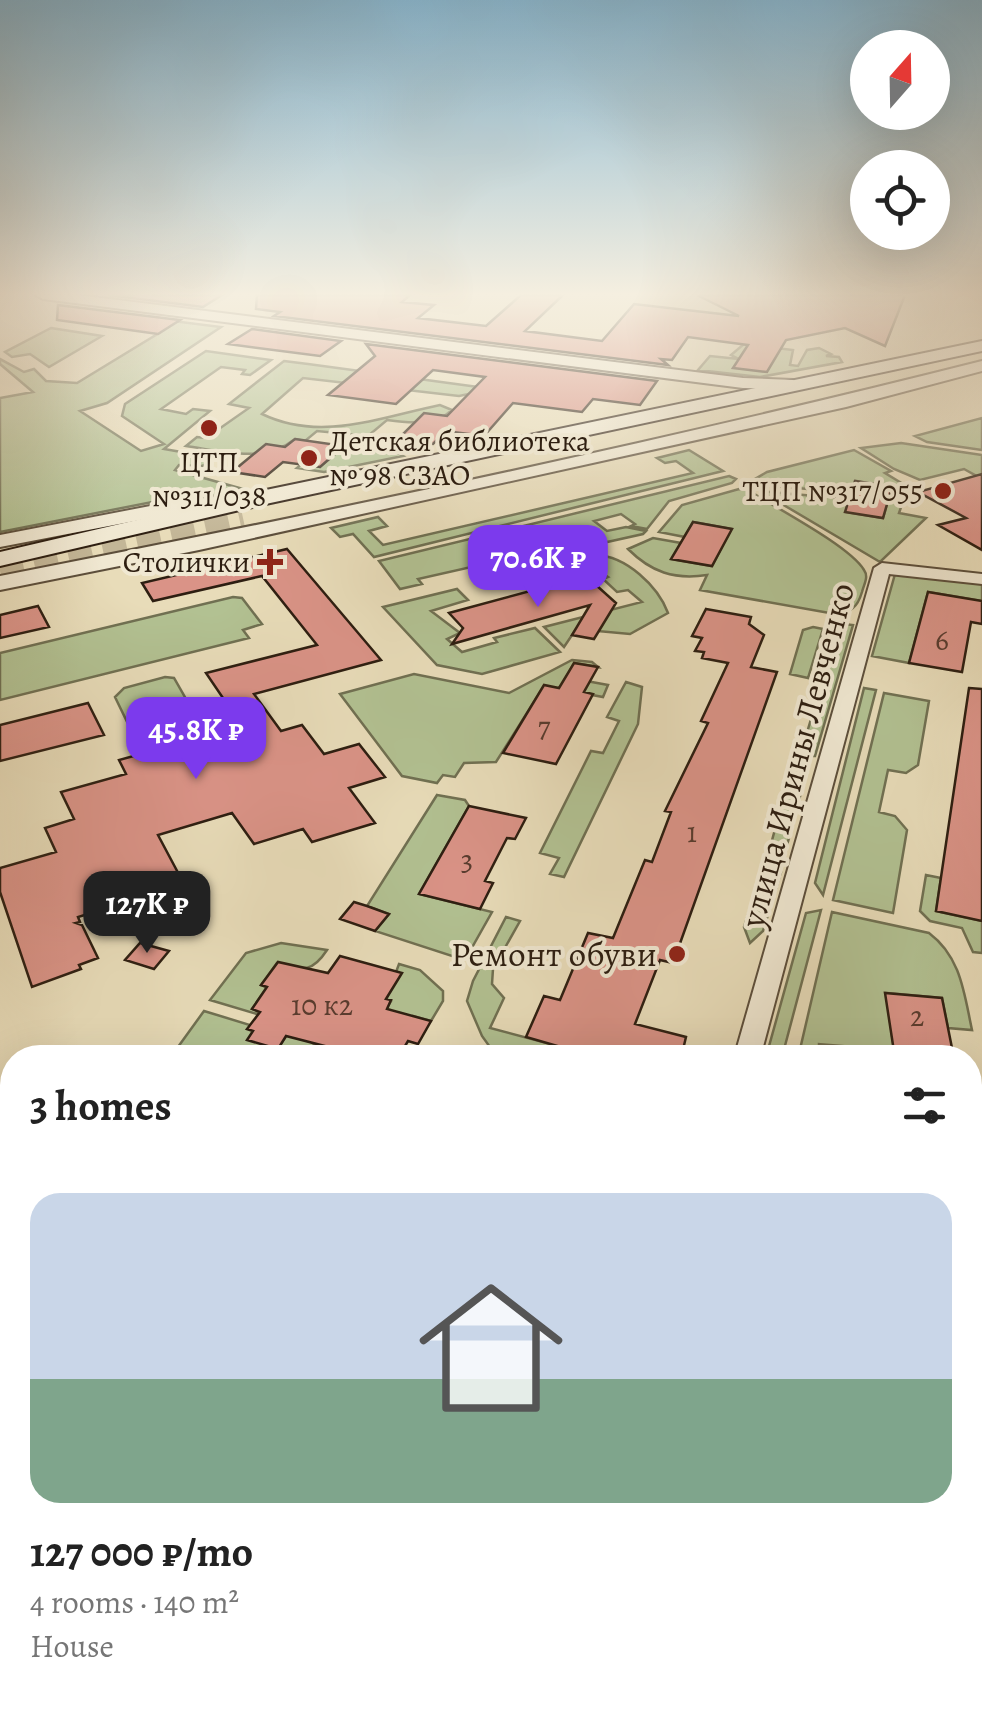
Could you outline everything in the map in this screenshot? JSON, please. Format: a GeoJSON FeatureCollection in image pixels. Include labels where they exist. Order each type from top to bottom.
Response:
{"type":"FeatureCollection","features":[{"type":"Feature","properties":{"kind":"main road"},"geometry":{"type":"LineString","coordinates":[[0,559],[261,498],[841,375]]}},
{"type":"Feature","properties":{"kind":"main road"},"geometry":{"type":"LineString","coordinates":[[244,518],[929,375]]}},
{"type":"Feature","properties":{"kind":"street"},"geometry":{"type":"LineString","coordinates":[[680,375],[793,385]]}},
{"type":"Feature","properties":{"kind":"street"},"geometry":{"type":"LineString","coordinates":[[0,584],[832,406],[943,375]]}},
{"type":"Feature","properties":{"kind":"street"},"geometry":{"type":"LineString","coordinates":[[704,378],[727,388],[724,397],[713,402]]}},
{"type":"Feature","properties":{"kind":"street"},"geometry":{"type":"LineString","coordinates":[[0,542],[171,508],[261,498]]}},
{"type":"Feature","properties":{"kind":"street","name":"улица Ирины Левченко"},"geometry":{"type":"LineString","coordinates":[[751,1045],[882,568],[982,580]]}},
{"type":"Feature","properties":{"kind":"green space"},"geometry":{"type":"Polygon","coordinates":[[[13,375],[40,375],[46,381],[77,383],[90,375],[149,375],[107,403],[80,411],[141,451],[164,444],[122,416],[125,404],[169,375],[210,375],[161,409],[186,414],[193,409],[210,411],[164,449],[216,458],[202,466],[179,465],[175,470],[243,489],[208,497],[198,493],[0,532],[0,398],[33,392],[13,375]]]}},
{"type":"Feature","properties":{"kind":"green space"},"geometry":{"type":"Polygon","coordinates":[[[266,375],[389,375],[493,389],[459,396],[303,378],[262,414],[284,422],[327,427],[440,405],[452,410],[430,421],[387,420],[368,436],[317,431],[305,441],[295,439],[283,447],[256,454],[186,446],[197,437],[206,438],[249,408],[229,404],[266,375]]]}},
{"type":"Feature","properties":{"kind":"green space"},"geometry":{"type":"Polygon","coordinates":[[[982,418],[982,450],[927,442],[915,436],[982,418]]]}},
{"type":"Feature","properties":{"kind":"green space"},"geometry":{"type":"Polygon","coordinates":[[[375,441],[403,456],[324,472],[297,468],[302,464],[320,467],[343,447],[336,445],[375,441]]]}},
{"type":"Feature","properties":{"kind":"green space"},"geometry":{"type":"Polygon","coordinates":[[[901,443],[982,455],[982,479],[964,469],[920,480],[861,448],[901,443]]]}},
{"type":"Feature","properties":{"kind":"green space"},"geometry":{"type":"Polygon","coordinates":[[[689,450],[723,471],[374,557],[353,534],[340,537],[331,528],[378,517],[387,526],[369,531],[383,545],[693,473],[676,461],[665,463],[657,458],[689,450]]]}},
{"type":"Feature","properties":{"kind":"green space"},"geometry":{"type":"Polygon","coordinates":[[[854,450],[891,471],[885,473],[908,487],[899,513],[926,518],[880,562],[760,491],[850,499],[846,512],[883,518],[892,487],[856,481],[851,493],[764,485],[753,480],[767,472],[854,450]]]}},
{"type":"Feature","properties":{"kind":"green space"},"geometry":{"type":"Polygon","coordinates":[[[729,476],[736,479],[732,483],[669,501],[647,529],[631,526],[635,524],[621,514],[594,521],[607,531],[626,527],[646,531],[643,534],[558,553],[551,549],[418,579],[422,584],[400,589],[379,561],[729,476]]]}},
{"type":"Feature","properties":{"kind":"green space"},"geometry":{"type":"Polygon","coordinates":[[[748,490],[810,527],[856,560],[866,578],[855,606],[835,614],[700,590],[707,575],[664,572],[628,549],[653,538],[681,543],[672,559],[712,566],[731,529],[693,522],[685,537],[659,532],[682,505],[748,490]]]}},
{"type":"Feature","properties":{"kind":"green space"},"geometry":{"type":"Polygon","coordinates":[[[596,555],[618,561],[640,574],[668,613],[630,634],[576,629],[564,647],[544,627],[642,602],[628,590],[617,592],[603,579],[608,577],[594,568],[559,575],[549,566],[596,555]]]}},
{"type":"Feature","properties":{"kind":"green space"},"geometry":{"type":"Polygon","coordinates":[[[895,574],[982,584],[982,601],[928,592],[909,663],[872,656],[895,574]]]}},
{"type":"Feature","properties":{"kind":"green space"},"geometry":{"type":"Polygon","coordinates":[[[457,589],[468,600],[431,611],[460,633],[447,639],[462,652],[497,642],[494,638],[535,628],[560,652],[482,674],[437,665],[383,607],[457,589]]]}},
{"type":"Feature","properties":{"kind":"green space"},"geometry":{"type":"Polygon","coordinates":[[[242,598],[262,624],[243,630],[249,638],[0,700],[0,653],[242,598]]]}},
{"type":"Feature","properties":{"kind":"green space"},"geometry":{"type":"Polygon","coordinates":[[[843,624],[853,625],[815,756],[800,756],[832,649],[840,642],[843,624]]]}},
{"type":"Feature","properties":{"kind":"green space"},"geometry":{"type":"Polygon","coordinates":[[[823,629],[808,678],[790,674],[803,630],[823,629]]]}},
{"type":"Feature","properties":{"kind":"green space"},"geometry":{"type":"Polygon","coordinates":[[[572,660],[592,662],[598,667],[574,663],[563,683],[581,680],[608,685],[603,697],[544,686],[496,762],[464,763],[455,777],[443,775],[437,783],[402,776],[340,694],[414,674],[509,693],[572,660]]]}},
{"type":"Feature","properties":{"kind":"green space"},"geometry":{"type":"Polygon","coordinates":[[[174,678],[194,713],[185,720],[132,732],[115,697],[124,688],[174,678]]]}},
{"type":"Feature","properties":{"kind":"green space"},"geometry":{"type":"Polygon","coordinates":[[[626,682],[642,687],[638,724],[564,877],[550,874],[559,858],[540,853],[591,751],[603,753],[619,721],[607,717],[626,682]]]}},
{"type":"Feature","properties":{"kind":"green space"},"geometry":{"type":"Polygon","coordinates":[[[864,688],[876,690],[823,895],[815,883],[864,688]]]}},
{"type":"Feature","properties":{"kind":"green space"},"geometry":{"type":"Polygon","coordinates":[[[884,693],[929,701],[918,765],[906,773],[888,770],[879,812],[895,816],[907,830],[893,913],[833,900],[884,693]]]}},
{"type":"Feature","properties":{"kind":"green space"},"geometry":{"type":"Polygon","coordinates":[[[801,767],[806,774],[786,849],[776,853],[771,844],[791,771],[801,767]]]}},
{"type":"Feature","properties":{"kind":"green space"},"geometry":{"type":"Polygon","coordinates":[[[437,795],[465,800],[469,806],[419,894],[492,912],[470,951],[455,957],[375,931],[389,914],[367,906],[437,795]]]}},
{"type":"Feature","properties":{"kind":"green space"},"geometry":{"type":"Polygon","coordinates":[[[774,864],[781,872],[763,931],[750,943],[744,927],[763,868],[774,864]]]}},
{"type":"Feature","properties":{"kind":"green space"},"geometry":{"type":"Polygon","coordinates":[[[926,875],[941,878],[936,911],[982,921],[982,953],[973,952],[962,928],[930,921],[920,911],[926,875]]]}},
{"type":"Feature","properties":{"kind":"green space"},"geometry":{"type":"Polygon","coordinates":[[[821,910],[785,1045],[769,1045],[806,913],[821,910]]]}},
{"type":"Feature","properties":{"kind":"green space"},"geometry":{"type":"Polygon","coordinates":[[[832,912],[929,933],[955,964],[972,1030],[948,1028],[942,998],[886,993],[893,1045],[801,1045],[832,912]]]}},
{"type":"Feature","properties":{"kind":"green space"},"geometry":{"type":"Polygon","coordinates":[[[506,917],[520,921],[493,969],[492,984],[504,998],[490,1028],[554,1045],[488,1045],[467,1001],[506,917]]]}},
{"type":"Feature","properties":{"kind":"green space"},"geometry":{"type":"Polygon","coordinates":[[[281,943],[327,950],[317,963],[306,968],[277,963],[261,985],[267,987],[252,1009],[257,1014],[210,1000],[246,953],[281,943]]]}},
{"type":"Feature","properties":{"kind":"green space"},"geometry":{"type":"Polygon","coordinates":[[[399,964],[420,970],[443,991],[443,1001],[431,1021],[413,1016],[408,1024],[382,1016],[391,1001],[386,999],[399,964]]]}},
{"type":"Feature","properties":{"kind":"green space"},"geometry":{"type":"Polygon","coordinates":[[[204,1011],[250,1025],[274,1045],[179,1045],[204,1011]]]}},
{"type":"Feature","properties":{"kind":"green space"},"geometry":{"type":"Polygon","coordinates":[[[291,1029],[318,1045],[280,1045],[291,1029]]]}},
{"type":"Feature","properties":{"kind":"building"},"geometry":{"type":"Polygon","coordinates":[[[352,375],[428,375],[396,404],[328,395],[352,375]]]}},
{"type":"Feature","properties":{"kind":"building"},"geometry":{"type":"Polygon","coordinates":[[[470,375],[610,375],[657,381],[640,405],[593,399],[582,412],[513,403],[484,436],[446,431],[433,444],[398,439],[424,413],[447,416],[485,377],[470,375]]]}},
{"type":"Feature","properties":{"kind":"building"},"geometry":{"type":"Polygon","coordinates":[[[295,439],[344,446],[320,467],[283,462],[265,477],[232,472],[266,444],[285,447],[295,439]]]}},
{"type":"Feature","properties":{"kind":"building"},"geometry":{"type":"Polygon","coordinates":[[[982,474],[982,550],[938,525],[966,518],[918,492],[982,474]]]}},
{"type":"Feature","properties":{"kind":"building"},"geometry":{"type":"Polygon","coordinates":[[[855,481],[892,487],[883,518],[845,512],[855,481]]]}},
{"type":"Feature","properties":{"kind":"building"},"geometry":{"type":"Polygon","coordinates":[[[693,522],[732,529],[712,566],[671,559],[693,522]]]}},
{"type":"Feature","properties":{"kind":"building"},"geometry":{"type":"Polygon","coordinates":[[[287,549],[381,660],[254,694],[281,731],[302,725],[324,754],[359,744],[385,777],[349,788],[375,823],[312,842],[303,829],[254,844],[232,813],[158,835],[184,884],[78,917],[80,922],[76,923],[82,925],[98,958],[79,965],[81,969],[32,987],[0,892],[0,868],[56,852],[45,828],[74,819],[61,792],[126,774],[119,760],[242,726],[206,673],[317,645],[262,576],[153,601],[142,583],[287,549]]]}},
{"type":"Feature","properties":{"kind":"building"},"geometry":{"type":"Polygon","coordinates":[[[586,576],[616,603],[594,639],[572,635],[590,605],[452,644],[463,628],[449,613],[586,576]]]}},
{"type":"Feature","properties":{"kind":"building"},"geometry":{"type":"Polygon","coordinates":[[[928,592],[982,601],[982,624],[971,622],[962,672],[909,663],[928,592]]]}},
{"type":"Feature","properties":{"kind":"building"},"geometry":{"type":"Polygon","coordinates":[[[38,606],[49,627],[0,638],[0,615],[38,606]]]}},
{"type":"Feature","properties":{"kind":"building"},"geometry":{"type":"Polygon","coordinates":[[[706,609],[751,617],[749,624],[764,635],[751,667],[777,672],[673,963],[660,960],[635,1024],[686,1037],[684,1045],[554,1045],[526,1037],[544,996],[560,1000],[588,933],[613,938],[645,860],[652,862],[671,812],[665,811],[708,723],[701,721],[728,663],[702,658],[704,652],[695,651],[702,638],[692,636],[706,609]]]}},
{"type":"Feature","properties":{"kind":"building"},"geometry":{"type":"Polygon","coordinates":[[[574,663],[598,667],[584,692],[593,694],[556,764],[503,753],[544,685],[559,688],[574,663]]]}},
{"type":"Feature","properties":{"kind":"building"},"geometry":{"type":"Polygon","coordinates":[[[969,688],[982,689],[982,921],[936,911],[969,688]]]}},
{"type":"Feature","properties":{"kind":"building"},"geometry":{"type":"Polygon","coordinates":[[[88,703],[104,735],[0,761],[0,725],[88,703]]]}},
{"type":"Feature","properties":{"kind":"building"},"geometry":{"type":"Polygon","coordinates":[[[469,806],[526,818],[515,839],[507,838],[485,881],[493,883],[480,909],[419,894],[469,806]]]}},
{"type":"Feature","properties":{"kind":"building"},"geometry":{"type":"Polygon","coordinates":[[[354,902],[389,914],[375,931],[340,919],[354,902]]]}},
{"type":"Feature","properties":{"kind":"building"},"geometry":{"type":"Polygon","coordinates":[[[140,943],[169,951],[154,969],[125,960],[140,943]]]}},
{"type":"Feature","properties":{"kind":"building"},"geometry":{"type":"Polygon","coordinates":[[[340,956],[402,973],[386,999],[391,1000],[387,1009],[431,1021],[418,1044],[408,1041],[406,1045],[321,1045],[286,1036],[280,1045],[247,1040],[253,1031],[247,1029],[260,1012],[252,1009],[267,987],[261,985],[278,962],[328,973],[340,956]]]}},
{"type":"Feature","properties":{"kind":"building"},"geometry":{"type":"Polygon","coordinates":[[[885,993],[942,998],[951,1045],[893,1045],[885,993]]]}},
{"type":"Feature","properties":{"kind":"tunnel"},"geometry":{"type":"LineString","coordinates":[[0,571],[243,518]]}},
{"type":"Feature","properties":{"kind":"place","name":"ЦТП №311/038"},"geometry":{"type":"Point","coordinates":[209,428]}},
{"type":"Feature","properties":{"kind":"place","name":"Детская библиотека № 98 СЗАО"},"geometry":{"type":"Point","coordinates":[309,458]}},
{"type":"Feature","properties":{"kind":"place","name":"ТЦП №317/055"},"geometry":{"type":"Point","coordinates":[943,491]}},
{"type":"Feature","properties":{"kind":"place","name":"Столички"},"geometry":{"type":"Point","coordinates":[270,562]}},
{"type":"Feature","properties":{"kind":"place","name":"Ремонт обуви"},"geometry":{"type":"Point","coordinates":[677,954]}}]}
